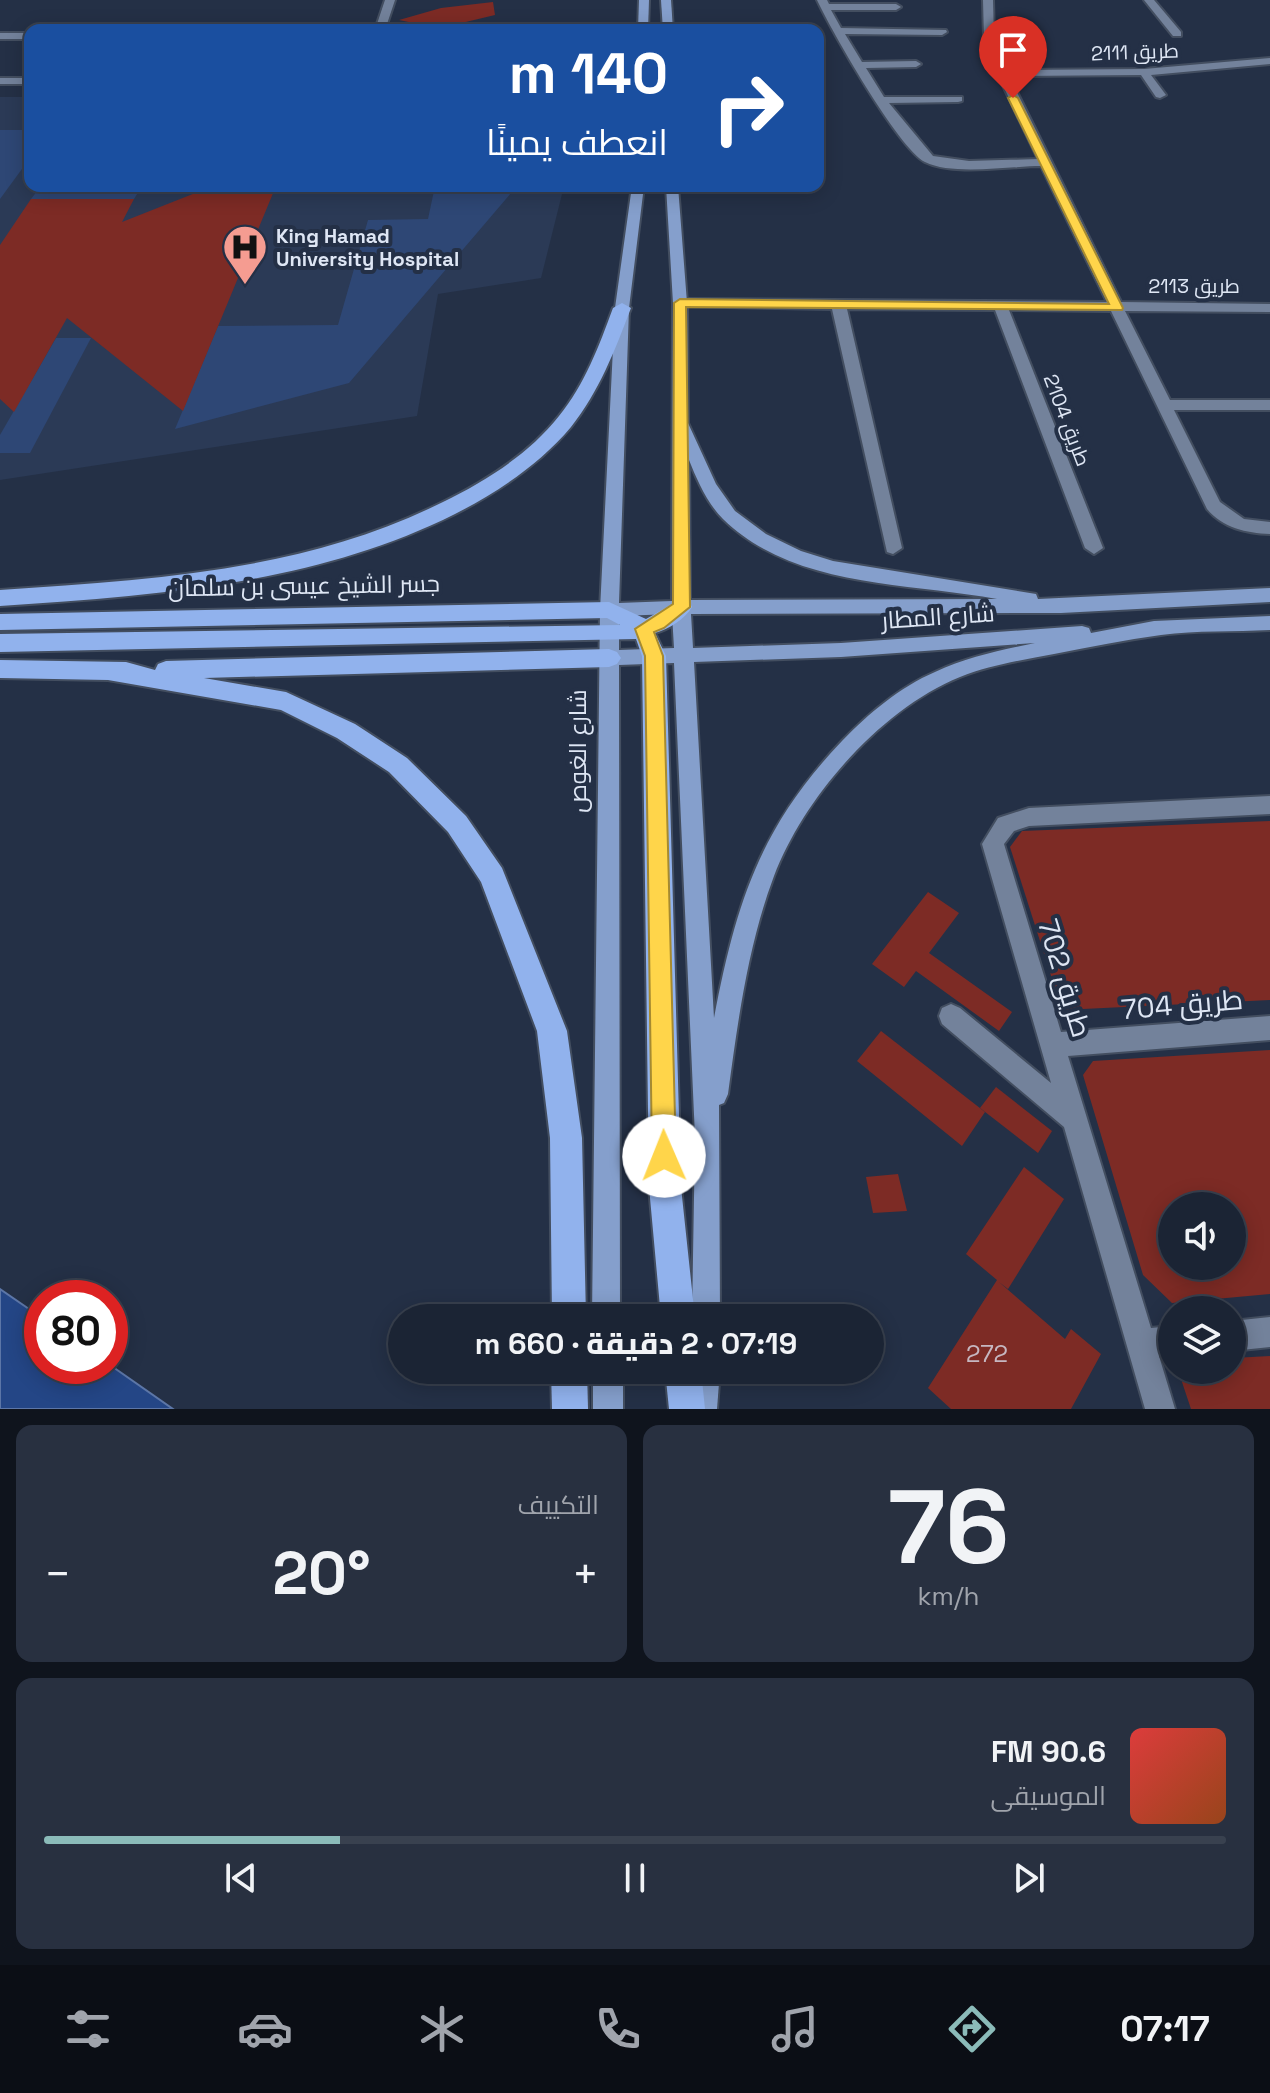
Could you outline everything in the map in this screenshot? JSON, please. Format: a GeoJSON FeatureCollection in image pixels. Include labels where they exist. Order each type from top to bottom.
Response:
{"type":"FeatureCollection","features":[{"type":"Feature","properties":{"kind":"highway"},"geometry":{"type":"LineString","coordinates":[[0,598],[179,585],[300,566],[423,524],[496,482],[554,435],[598,373],[622,308]]}},
{"type":"Feature","properties":{"kind":"highway"},"geometry":{"type":"LineString","coordinates":[[0,669],[109,671],[609,646],[658,624],[681,607]]}},
{"type":"Feature","properties":{"kind":"highway"},"geometry":{"type":"LineString","coordinates":[[609,610],[634,620],[644,629],[654,656],[665,1187],[677,1304]]}},
{"type":"Feature","properties":{"kind":"highway","name":"جسر الشيخ عيسى بن سلمان"},"geometry":{"type":"LineString","coordinates":[[0,622],[609,610]]}},
{"type":"Feature","properties":{"kind":"highway"},"geometry":{"type":"LineString","coordinates":[[0,643],[609,646]]}},
{"type":"Feature","properties":{"kind":"highway"},"geometry":{"type":"LineString","coordinates":[[109,671],[286,701],[346,731],[398,765],[457,824],[492,876],[520,940],[552,1031],[566,1138],[569,1304]]}},
{"type":"Feature","properties":{"kind":"highway"},"geometry":{"type":"LineString","coordinates":[[569,1384],[570,1409]]}},
{"type":"Feature","properties":{"kind":"highway"},"geometry":{"type":"LineString","coordinates":[[684,1384],[687,1409]]}},
{"type":"Feature","properties":{"kind":"main road"},"geometry":{"type":"LineString","coordinates":[[643,24],[644,0]]}},
{"type":"Feature","properties":{"kind":"main road"},"geometry":{"type":"LineString","coordinates":[[666,0],[668,24]]}},
{"type":"Feature","properties":{"kind":"main road"},"geometry":{"type":"LineString","coordinates":[[639,24],[644,16]]}},
{"type":"Feature","properties":{"kind":"main road","name":"شارع الغوص"},"geometry":{"type":"LineString","coordinates":[[606,1304],[609,610],[622,308],[637,192]]}},
{"type":"Feature","properties":{"kind":"main road"},"geometry":{"type":"LineString","coordinates":[[664,192],[666,221],[673,233]]}},
{"type":"Feature","properties":{"kind":"main road"},"geometry":{"type":"LineString","coordinates":[[672,192],[680,303],[681,607],[708,1137],[706,1304]]}},
{"type":"Feature","properties":{"kind":"main road"},"geometry":{"type":"LineString","coordinates":[[679,418],[727,513],[757,538],[813,561],[869,576],[1001,592],[1061,606]]}},
{"type":"Feature","properties":{"kind":"main road","name":"شارع المطار"},"geometry":{"type":"LineString","coordinates":[[609,610],[1061,606],[1270,595]]}},
{"type":"Feature","properties":{"kind":"main road","name":"شارع المطار"},"geometry":{"type":"LineString","coordinates":[[609,646],[654,656],[841,650],[1167,627],[1270,623]]}},
{"type":"Feature","properties":{"kind":"main road"},"geometry":{"type":"LineString","coordinates":[[708,1137],[727,1008],[769,861],[796,809],[846,751],[879,717],[925,686],[969,666],[1167,627]]}},
{"type":"Feature","properties":{"kind":"main road"},"geometry":{"type":"LineString","coordinates":[[608,1384],[608,1409]]}},
{"type":"Feature","properties":{"kind":"main road"},"geometry":{"type":"LineString","coordinates":[[702,1409],[704,1384]]}},
{"type":"Feature","properties":{"kind":"street"},"geometry":{"type":"LineString","coordinates":[[382,24],[390,0]]}},
{"type":"Feature","properties":{"kind":"street"},"geometry":{"type":"LineString","coordinates":[[988,0],[989,38],[1002,73],[1213,505],[1230,521],[1249,527],[1270,528]]}},
{"type":"Feature","properties":{"kind":"street"},"geometry":{"type":"LineString","coordinates":[[1149,0],[1177,34]]}},
{"type":"Feature","properties":{"kind":"street"},"geometry":{"type":"LineString","coordinates":[[823,4],[859,65],[921,154],[931,160],[1047,162]]}},
{"type":"Feature","properties":{"kind":"street"},"geometry":{"type":"LineString","coordinates":[[823,4],[896,7]]}},
{"type":"Feature","properties":{"kind":"street"},"geometry":{"type":"LineString","coordinates":[[838,31],[942,32]]}},
{"type":"Feature","properties":{"kind":"street"},"geometry":{"type":"LineString","coordinates":[[0,36],[24,36]]}},
{"type":"Feature","properties":{"kind":"street","name":"طريق 2111"},"geometry":{"type":"LineString","coordinates":[[1002,73],[1144,72],[1270,61]]}},
{"type":"Feature","properties":{"kind":"street"},"geometry":{"type":"LineString","coordinates":[[859,65],[916,64]]}},
{"type":"Feature","properties":{"kind":"street"},"geometry":{"type":"LineString","coordinates":[[0,70],[24,70]]}},
{"type":"Feature","properties":{"kind":"street"},"geometry":{"type":"LineString","coordinates":[[1144,72],[1160,95]]}},
{"type":"Feature","properties":{"kind":"street"},"geometry":{"type":"LineString","coordinates":[[0,81],[24,81]]}},
{"type":"Feature","properties":{"kind":"street"},"geometry":{"type":"LineString","coordinates":[[882,100],[958,99]]}},
{"type":"Feature","properties":{"kind":"street"},"geometry":{"type":"LineString","coordinates":[[680,303],[1117,308]]}},
{"type":"Feature","properties":{"kind":"street"},"geometry":{"type":"LineString","coordinates":[[839,306],[893,548]]}},
{"type":"Feature","properties":{"kind":"street","name":"طريق 2104"},"geometry":{"type":"LineString","coordinates":[[1001,307],[1094,548]]}},
{"type":"Feature","properties":{"kind":"street","name":"طريق 2113"},"geometry":{"type":"LineString","coordinates":[[1117,308],[1270,308]]}},
{"type":"Feature","properties":{"kind":"street"},"geometry":{"type":"LineString","coordinates":[[1163,405],[1270,405]]}},
{"type":"Feature","properties":{"kind":"street","name":"طريق 702"},"geometry":{"type":"LineString","coordinates":[[1158,1409],[993,844],[998,829],[1011,820],[1029,817],[1270,805]]}},
{"type":"Feature","properties":{"kind":"street"},"geometry":{"type":"LineString","coordinates":[[951,1016],[1073,1118]]}},
{"type":"Feature","properties":{"kind":"street","name":"طريق 704"},"geometry":{"type":"LineString","coordinates":[[1052,1045],[1270,1028]]}},
{"type":"Feature","properties":{"kind":"street"},"geometry":{"type":"LineString","coordinates":[[1246,1335],[1270,1332]]}},
{"type":"Feature","properties":{"kind":"street"},"geometry":{"type":"LineString","coordinates":[[1140,1343],[1158,1342]]}},
{"type":"Feature","properties":{"kind":"shaded area","name":"King Hamad University Hospital"},"geometry":{"type":"Polygon","coordinates":[[[0,97],[24,97],[24,192],[562,192],[541,278],[438,294],[417,416],[0,480],[0,97]]]}},
{"type":"Feature","properties":{"kind":"shaded area"},"geometry":{"type":"Polygon","coordinates":[[[0,130],[24,130],[24,166],[0,199],[0,130]]]}},
{"type":"Feature","properties":{"kind":"shaded area"},"geometry":{"type":"Polygon","coordinates":[[[36,192],[138,192],[134,199],[31,199],[36,192]]]}},
{"type":"Feature","properties":{"kind":"shaded area"},"geometry":{"type":"Polygon","coordinates":[[[434,192],[512,192],[349,383],[175,429],[218,326],[338,325],[368,220],[428,219],[434,192]]]}},
{"type":"Feature","properties":{"kind":"shaded area"},"geometry":{"type":"Polygon","coordinates":[[[56,338],[91,338],[30,453],[0,453],[0,435],[56,338]]]}},
{"type":"Feature","properties":{"kind":"shaded area"},"geometry":{"type":"Polygon","coordinates":[[[0,1289],[24,1306],[24,1384],[128,1384],[128,1378],[173,1409],[0,1409],[0,1289]]]}},
{"type":"Feature","properties":{"kind":"building"},"geometry":{"type":"Polygon","coordinates":[[[493,2],[495,15],[457,24],[418,24],[399,20],[441,8],[493,2]]]}},
{"type":"Feature","properties":{"kind":"building"},"geometry":{"type":"Polygon","coordinates":[[[198,192],[274,192],[183,411],[67,318],[14,412],[0,399],[0,245],[31,199],[134,199],[122,222],[198,192]]]}},
{"type":"Feature","properties":{"kind":"building"},"geometry":{"type":"Polygon","coordinates":[[[1270,821],[1270,1000],[1062,1010],[1010,847],[1022,831],[1270,821]]]}},
{"type":"Feature","properties":{"kind":"building"},"geometry":{"type":"Polygon","coordinates":[[[928,892],[959,913],[929,953],[1012,1012],[999,1031],[916,971],[904,987],[872,964],[928,892]]]}},
{"type":"Feature","properties":{"kind":"building"},"geometry":{"type":"Polygon","coordinates":[[[881,1031],[985,1112],[962,1146],[857,1061],[881,1031]]]}},
{"type":"Feature","properties":{"kind":"building"},"geometry":{"type":"Polygon","coordinates":[[[1270,1050],[1270,1294],[1165,1296],[1143,1275],[1083,1075],[1093,1061],[1270,1050]]]}},
{"type":"Feature","properties":{"kind":"building"},"geometry":{"type":"Polygon","coordinates":[[[996,1087],[1052,1131],[1038,1153],[980,1108],[996,1087]]]}},
{"type":"Feature","properties":{"kind":"building"},"geometry":{"type":"Polygon","coordinates":[[[1024,1167],[1064,1199],[1008,1289],[999,1282],[1065,1339],[1071,1329],[1101,1354],[1071,1409],[951,1409],[928,1388],[997,1280],[966,1254],[1024,1167]]]}},
{"type":"Feature","properties":{"kind":"building"},"geometry":{"type":"Polygon","coordinates":[[[898,1174],[907,1211],[873,1213],[866,1177],[898,1174]]]}},
{"type":"Feature","properties":{"kind":"building"},"geometry":{"type":"Polygon","coordinates":[[[1270,1356],[1270,1409],[1191,1409],[1183,1384],[1246,1384],[1246,1357],[1270,1356]]]}},
{"type":"Feature","properties":{"kind":"place","name":"King Hamad University Hospital"},"geometry":{"type":"Point","coordinates":[245,286]}},
{"type":"Feature","properties":{"kind":"route"},"geometry":{"type":"LineString","coordinates":[[664,1156],[654,656],[644,629],[658,624],[681,607],[680,303],[1117,308],[1013,98]]}}]}
